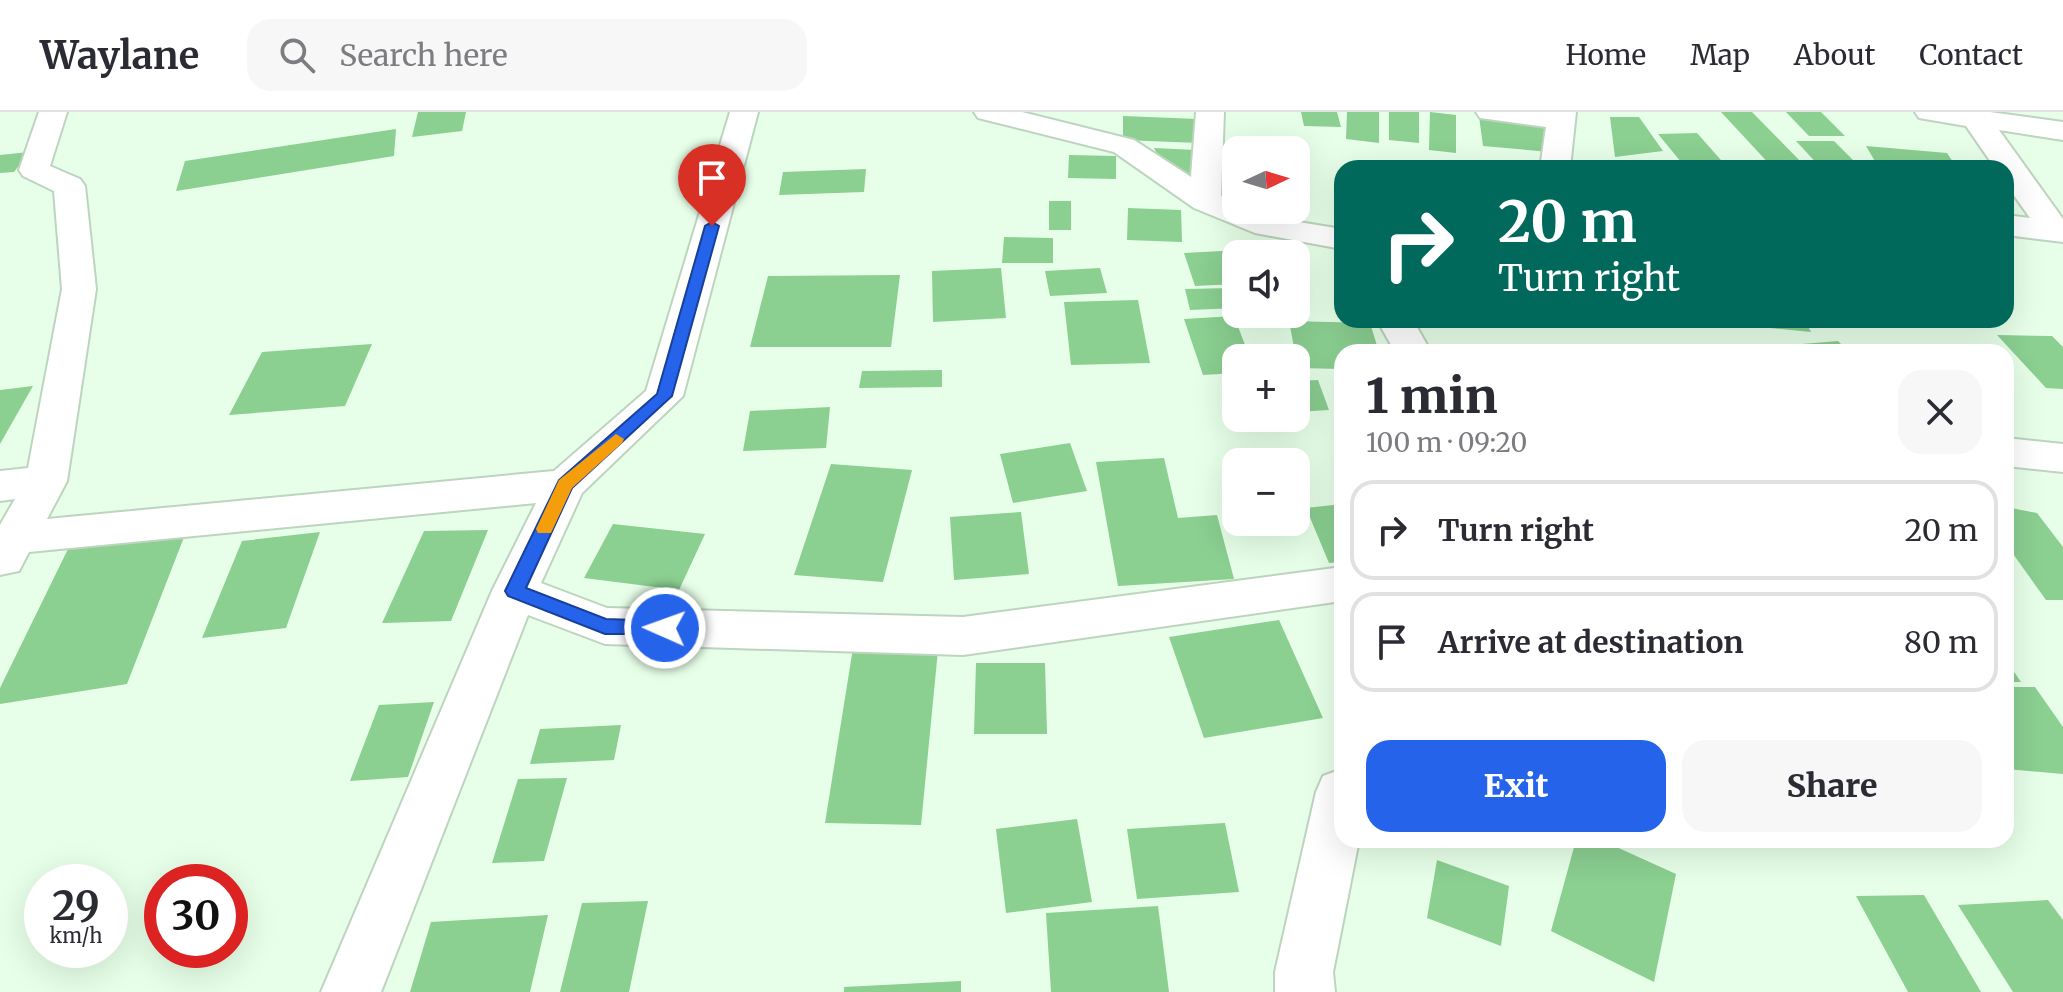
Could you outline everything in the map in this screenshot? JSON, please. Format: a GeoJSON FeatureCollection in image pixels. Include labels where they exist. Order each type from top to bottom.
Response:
{"type":"FeatureCollection","features":[{"type":"Feature","properties":{"kind":"street"},"geometry":{"type":"LineString","coordinates":[[7,552],[46,481],[79,289],[69,186],[34,170],[53,112]]}},
{"type":"Feature","properties":{"kind":"street"},"geometry":{"type":"LineString","coordinates":[[351,992],[515,591],[565,485],[664,396],[744,112]]}},
{"type":"Feature","properties":{"kind":"street"},"geometry":{"type":"LineString","coordinates":[[988,112],[1124,146],[1205,201],[1266,226],[1334,238]]}},
{"type":"Feature","properties":{"kind":"street"},"geometry":{"type":"LineString","coordinates":[[1205,201],[1210,112]]}},
{"type":"Feature","properties":{"kind":"street"},"geometry":{"type":"LineString","coordinates":[[1490,112],[1561,116],[1556,160]]}},
{"type":"Feature","properties":{"kind":"street"},"geometry":{"type":"LineString","coordinates":[[1929,112],[2063,131]]}},
{"type":"Feature","properties":{"kind":"street"},"geometry":{"type":"LineString","coordinates":[[1975,118],[2006,160]]}},
{"type":"Feature","properties":{"kind":"street"},"geometry":{"type":"LineString","coordinates":[[2014,171],[2059,232]]}},
{"type":"Feature","properties":{"kind":"street"},"geometry":{"type":"LineString","coordinates":[[2014,226],[2059,232]]}},
{"type":"Feature","properties":{"kind":"street"},"geometry":{"type":"LineString","coordinates":[[2014,453],[2063,458]]}},
{"type":"Feature","properties":{"kind":"street"},"geometry":{"type":"LineString","coordinates":[[0,486],[46,481]]}},
{"type":"Feature","properties":{"kind":"street"},"geometry":{"type":"LineString","coordinates":[[7,552],[565,485]]}},
{"type":"Feature","properties":{"kind":"street"},"geometry":{"type":"LineString","coordinates":[[515,591],[605,626],[963,636],[1334,585]]}},
{"type":"Feature","properties":{"kind":"street"},"geometry":{"type":"LineString","coordinates":[[1305,992],[1304,972],[1334,830]]}},
{"type":"Feature","properties":{"kind":"building"},"geometry":{"type":"Polygon","coordinates":[[[418,112],[466,112],[462,131],[412,137],[418,112]]]}},
{"type":"Feature","properties":{"kind":"building"},"geometry":{"type":"Polygon","coordinates":[[[1301,112],[1337,112],[1341,127],[1304,126],[1301,112]]]}},
{"type":"Feature","properties":{"kind":"building"},"geometry":{"type":"Polygon","coordinates":[[[1347,112],[1379,112],[1379,143],[1346,139],[1347,112]]]}},
{"type":"Feature","properties":{"kind":"building"},"geometry":{"type":"Polygon","coordinates":[[[1389,112],[1419,112],[1419,143],[1389,140],[1389,112]]]}},
{"type":"Feature","properties":{"kind":"building"},"geometry":{"type":"Polygon","coordinates":[[[1430,112],[1456,115],[1456,153],[1429,150],[1430,112]]]}},
{"type":"Feature","properties":{"kind":"building"},"geometry":{"type":"Polygon","coordinates":[[[1721,112],[1752,112],[1799,160],[1766,160],[1721,112]]]}},
{"type":"Feature","properties":{"kind":"building"},"geometry":{"type":"Polygon","coordinates":[[[1786,112],[1821,112],[1845,136],[1809,136],[1786,112]]]}},
{"type":"Feature","properties":{"kind":"building"},"geometry":{"type":"Polygon","coordinates":[[[1123,116],[1198,119],[1199,143],[1123,140],[1123,116]]]}},
{"type":"Feature","properties":{"kind":"building"},"geometry":{"type":"Polygon","coordinates":[[[1479,116],[1544,122],[1550,152],[1483,146],[1479,116]]]}},
{"type":"Feature","properties":{"kind":"building"},"geometry":{"type":"Polygon","coordinates":[[[1610,117],[1639,117],[1663,151],[1615,157],[1610,117]]]}},
{"type":"Feature","properties":{"kind":"building"},"geometry":{"type":"Polygon","coordinates":[[[396,129],[394,156],[176,191],[185,161],[396,129]]]}},
{"type":"Feature","properties":{"kind":"building"},"geometry":{"type":"Polygon","coordinates":[[[1697,133],[1721,160],[1679,160],[1658,134],[1697,133]]]}},
{"type":"Feature","properties":{"kind":"building"},"geometry":{"type":"Polygon","coordinates":[[[1796,141],[1834,141],[1853,160],[1814,160],[1796,141]]]}},
{"type":"Feature","properties":{"kind":"building"},"geometry":{"type":"Polygon","coordinates":[[[1866,146],[1947,153],[1952,160],[1874,160],[1866,146]]]}},
{"type":"Feature","properties":{"kind":"building"},"geometry":{"type":"Polygon","coordinates":[[[1154,148],[1196,150],[1195,177],[1166,170],[1154,148]]]}},
{"type":"Feature","properties":{"kind":"building"},"geometry":{"type":"Polygon","coordinates":[[[29,152],[14,172],[0,173],[0,155],[29,152]]]}},
{"type":"Feature","properties":{"kind":"building"},"geometry":{"type":"Polygon","coordinates":[[[1069,155],[1116,156],[1116,179],[1068,178],[1069,155]]]}},
{"type":"Feature","properties":{"kind":"building"},"geometry":{"type":"Polygon","coordinates":[[[866,169],[864,192],[779,195],[783,172],[866,169]]]}},
{"type":"Feature","properties":{"kind":"building"},"geometry":{"type":"Polygon","coordinates":[[[1049,201],[1071,201],[1071,230],[1049,230],[1049,201]]]}},
{"type":"Feature","properties":{"kind":"building"},"geometry":{"type":"Polygon","coordinates":[[[1128,208],[1181,210],[1182,242],[1127,240],[1128,208]]]}},
{"type":"Feature","properties":{"kind":"building"},"geometry":{"type":"Polygon","coordinates":[[[1004,237],[1053,238],[1053,263],[1002,263],[1004,237]]]}},
{"type":"Feature","properties":{"kind":"building"},"geometry":{"type":"Polygon","coordinates":[[[1222,251],[1222,285],[1195,286],[1184,253],[1222,251]]]}},
{"type":"Feature","properties":{"kind":"building"},"geometry":{"type":"Polygon","coordinates":[[[1001,268],[1006,318],[933,322],[932,271],[1001,268]]]}},
{"type":"Feature","properties":{"kind":"building"},"geometry":{"type":"Polygon","coordinates":[[[1100,268],[1107,293],[1050,296],[1045,271],[1100,268]]]}},
{"type":"Feature","properties":{"kind":"building"},"geometry":{"type":"Polygon","coordinates":[[[900,275],[891,347],[750,347],[768,276],[900,275]]]}},
{"type":"Feature","properties":{"kind":"building"},"geometry":{"type":"Polygon","coordinates":[[[1222,288],[1222,309],[1190,310],[1185,289],[1222,288]]]}},
{"type":"Feature","properties":{"kind":"building"},"geometry":{"type":"Polygon","coordinates":[[[1138,300],[1150,363],[1071,365],[1064,302],[1138,300]]]}},
{"type":"Feature","properties":{"kind":"building"},"geometry":{"type":"Polygon","coordinates":[[[1222,317],[1222,328],[1239,328],[1245,344],[1222,344],[1222,374],[1203,375],[1184,319],[1222,317]]]}},
{"type":"Feature","properties":{"kind":"building"},"geometry":{"type":"Polygon","coordinates":[[[1310,322],[1334,322],[1334,328],[1372,328],[1377,344],[1334,344],[1334,369],[1310,368],[1310,344],[1293,344],[1290,328],[1310,328],[1310,322]]]}},
{"type":"Feature","properties":{"kind":"building"},"geometry":{"type":"Polygon","coordinates":[[[1770,328],[1809,328],[1811,332],[1770,328]]]}},
{"type":"Feature","properties":{"kind":"building"},"geometry":{"type":"Polygon","coordinates":[[[1997,335],[2052,336],[2063,347],[2063,389],[2046,388],[2014,353],[2014,344],[2005,344],[1997,335]]]}},
{"type":"Feature","properties":{"kind":"building"},"geometry":{"type":"Polygon","coordinates":[[[1838,341],[1841,344],[1802,344],[1838,341]]]}},
{"type":"Feature","properties":{"kind":"building"},"geometry":{"type":"Polygon","coordinates":[[[372,344],[345,406],[229,415],[262,352],[372,344]]]}},
{"type":"Feature","properties":{"kind":"building"},"geometry":{"type":"Polygon","coordinates":[[[942,370],[942,387],[859,388],[862,371],[942,370]]]}},
{"type":"Feature","properties":{"kind":"building"},"geometry":{"type":"Polygon","coordinates":[[[1310,380],[1318,380],[1329,410],[1310,411],[1310,380]]]}},
{"type":"Feature","properties":{"kind":"building"},"geometry":{"type":"Polygon","coordinates":[[[33,386],[0,444],[0,390],[33,386]]]}},
{"type":"Feature","properties":{"kind":"building"},"geometry":{"type":"Polygon","coordinates":[[[830,407],[826,448],[743,451],[750,411],[830,407]]]}},
{"type":"Feature","properties":{"kind":"building"},"geometry":{"type":"Polygon","coordinates":[[[1070,443],[1087,491],[1013,503],[1000,454],[1070,443]]]}},
{"type":"Feature","properties":{"kind":"building"},"geometry":{"type":"Polygon","coordinates":[[[1164,458],[1178,518],[1217,515],[1234,579],[1118,586],[1096,462],[1164,458]]]}},
{"type":"Feature","properties":{"kind":"building"},"geometry":{"type":"Polygon","coordinates":[[[831,464],[912,470],[883,582],[794,575],[831,464]]]}},
{"type":"Feature","properties":{"kind":"building"},"geometry":{"type":"Polygon","coordinates":[[[1334,505],[1334,563],[1329,563],[1310,518],[1310,508],[1334,505]]]}},
{"type":"Feature","properties":{"kind":"building"},"geometry":{"type":"Polygon","coordinates":[[[2014,509],[2037,513],[2063,547],[2063,600],[2046,600],[2014,555],[2014,509]]]}},
{"type":"Feature","properties":{"kind":"building"},"geometry":{"type":"Polygon","coordinates":[[[1021,512],[1029,574],[954,580],[950,517],[1021,512]]]}},
{"type":"Feature","properties":{"kind":"building"},"geometry":{"type":"Polygon","coordinates":[[[613,524],[705,534],[679,590],[584,578],[613,524]]]}},
{"type":"Feature","properties":{"kind":"building"},"geometry":{"type":"Polygon","coordinates":[[[488,530],[451,621],[382,623],[424,531],[488,530]]]}},
{"type":"Feature","properties":{"kind":"building"},"geometry":{"type":"Polygon","coordinates":[[[186,532],[127,684],[0,704],[0,688],[68,549],[186,532]]]}},
{"type":"Feature","properties":{"kind":"building"},"geometry":{"type":"Polygon","coordinates":[[[320,532],[286,628],[202,638],[242,541],[320,532]]]}},
{"type":"Feature","properties":{"kind":"building"},"geometry":{"type":"Polygon","coordinates":[[[1279,620],[1323,718],[1204,738],[1169,637],[1279,620]]]}},
{"type":"Feature","properties":{"kind":"building"},"geometry":{"type":"Polygon","coordinates":[[[853,648],[938,650],[921,825],[825,823],[853,648]]]}},
{"type":"Feature","properties":{"kind":"building"},"geometry":{"type":"Polygon","coordinates":[[[976,663],[1045,663],[1047,734],[974,734],[976,663]]]}},
{"type":"Feature","properties":{"kind":"building"},"geometry":{"type":"Polygon","coordinates":[[[2014,687],[2035,687],[2063,727],[2063,774],[2014,770],[2014,687]]]}},
{"type":"Feature","properties":{"kind":"building"},"geometry":{"type":"Polygon","coordinates":[[[434,702],[408,777],[350,781],[379,705],[434,702]]]}},
{"type":"Feature","properties":{"kind":"building"},"geometry":{"type":"Polygon","coordinates":[[[621,725],[614,760],[530,764],[540,729],[621,725]]]}},
{"type":"Feature","properties":{"kind":"building"},"geometry":{"type":"Polygon","coordinates":[[[567,778],[544,861],[492,863],[518,779],[567,778]]]}},
{"type":"Feature","properties":{"kind":"building"},"geometry":{"type":"Polygon","coordinates":[[[1077,819],[1092,902],[1006,913],[996,829],[1077,819]]]}},
{"type":"Feature","properties":{"kind":"building"},"geometry":{"type":"Polygon","coordinates":[[[1225,823],[1239,892],[1137,899],[1127,829],[1225,823]]]}},
{"type":"Feature","properties":{"kind":"building"},"geometry":{"type":"Polygon","coordinates":[[[1574,848],[1619,848],[1676,874],[1654,982],[1551,931],[1574,848]]]}},
{"type":"Feature","properties":{"kind":"building"},"geometry":{"type":"Polygon","coordinates":[[[1437,860],[1509,886],[1501,946],[1427,918],[1437,860]]]}},
{"type":"Feature","properties":{"kind":"building"},"geometry":{"type":"Polygon","coordinates":[[[1924,895],[1981,992],[1908,992],[1856,896],[1924,895]]]}},
{"type":"Feature","properties":{"kind":"building"},"geometry":{"type":"Polygon","coordinates":[[[2048,900],[2063,920],[2063,992],[2013,992],[1958,905],[2048,900]]]}},
{"type":"Feature","properties":{"kind":"building"},"geometry":{"type":"Polygon","coordinates":[[[648,901],[629,992],[560,992],[582,903],[648,901]]]}},
{"type":"Feature","properties":{"kind":"building"},"geometry":{"type":"Polygon","coordinates":[[[1158,906],[1169,992],[1051,992],[1046,913],[1158,906]]]}},
{"type":"Feature","properties":{"kind":"building"},"geometry":{"type":"Polygon","coordinates":[[[548,915],[530,992],[410,992],[431,922],[548,915]]]}},
{"type":"Feature","properties":{"kind":"building"},"geometry":{"type":"Polygon","coordinates":[[[961,981],[961,992],[844,992],[844,987],[961,981]]]}},
{"type":"Feature","properties":{"kind":"slow traffic"},"geometry":{"type":"LineString","coordinates":[[544,529],[565,485],[616,439]]}},
{"type":"Feature","properties":{"kind":"route"},"geometry":{"type":"LineString","coordinates":[[665,628],[605,626],[515,591],[565,485],[664,396],[712,226]]}}]}
